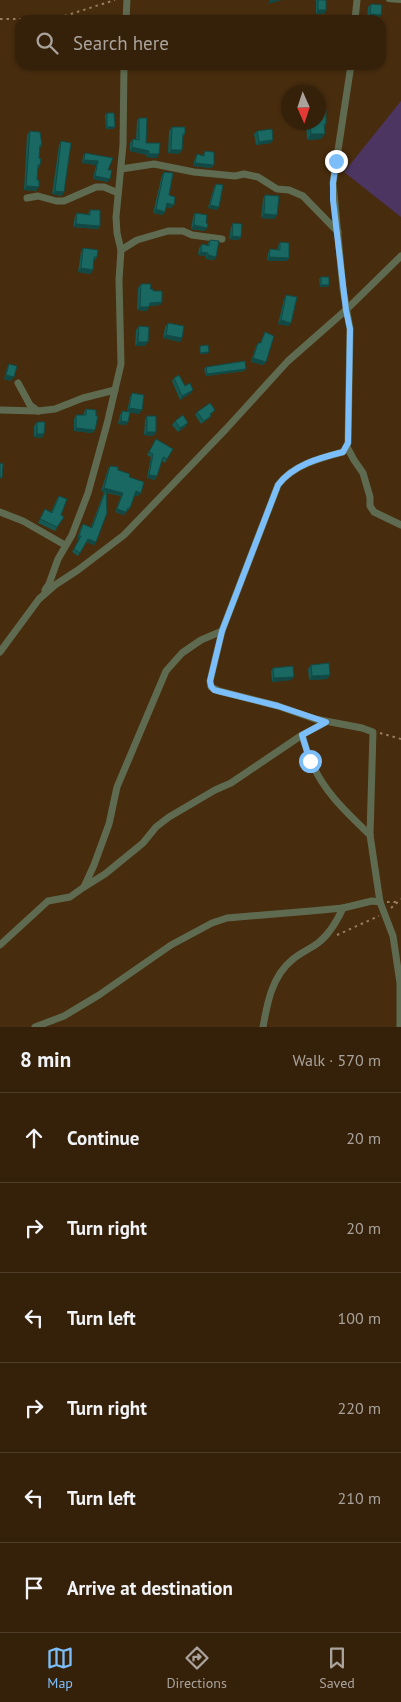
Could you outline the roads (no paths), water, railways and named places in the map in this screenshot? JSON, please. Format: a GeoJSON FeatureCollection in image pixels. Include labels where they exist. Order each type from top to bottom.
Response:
{"type":"FeatureCollection","features":[{"type":"Feature","properties":{"kind":"street"},"geometry":{"type":"LineString","coordinates":[[126,15],[127,0]]}},
{"type":"Feature","properties":{"kind":"street"},"geometry":{"type":"LineString","coordinates":[[356,15],[357,0]]}},
{"type":"Feature","properties":{"kind":"street"},"geometry":{"type":"LineString","coordinates":[[0,652],[49,584],[65,545],[72,535],[88,492],[121,364],[119,280],[121,250],[117,225],[121,169],[124,70]]}},
{"type":"Feature","properties":{"kind":"street"},"geometry":{"type":"LineString","coordinates":[[350,70],[333,183],[346,310],[350,329],[351,350],[347,447],[362,473],[370,497],[370,506],[374,512],[401,526]]}},
{"type":"Feature","properties":{"kind":"street"},"geometry":{"type":"LineString","coordinates":[[121,169],[154,164],[194,172],[258,176],[277,189],[289,190],[303,196],[338,232]]}},
{"type":"Feature","properties":{"kind":"street"},"geometry":{"type":"LineString","coordinates":[[27,198],[38,196],[56,201],[64,201],[100,186],[118,193]]}},
{"type":"Feature","properties":{"kind":"street"},"geometry":{"type":"LineString","coordinates":[[121,250],[137,240],[168,231],[183,231],[192,236],[222,239]]}},
{"type":"Feature","properties":{"kind":"street"},"geometry":{"type":"LineString","coordinates":[[39,599],[124,535],[226,429],[288,361],[346,310],[401,256]]}},
{"type":"Feature","properties":{"kind":"street"},"geometry":{"type":"LineString","coordinates":[[18,382],[30,406],[38,411]]}},
{"type":"Feature","properties":{"kind":"street"},"geometry":{"type":"LineString","coordinates":[[0,410],[38,411],[55,409],[83,398],[115,390]]}},
{"type":"Feature","properties":{"kind":"street"},"geometry":{"type":"LineString","coordinates":[[347,447],[343,452],[307,463],[283,478],[278,485],[222,631],[210,681],[214,690],[278,706],[326,722],[362,728],[373,732],[370,835],[380,902],[393,936],[401,996],[400,1027]]}},
{"type":"Feature","properties":{"kind":"street"},"geometry":{"type":"LineString","coordinates":[[0,512],[23,521],[65,545]]}},
{"type":"Feature","properties":{"kind":"street"},"geometry":{"type":"LineString","coordinates":[[84,887],[94,866],[109,824],[117,787],[166,671],[175,660],[195,644],[222,631]]}},
{"type":"Feature","properties":{"kind":"street"},"geometry":{"type":"LineString","coordinates":[[0,944],[48,901],[70,897],[105,874],[143,843],[156,827],[169,817],[236,780],[302,735],[326,722]]}},
{"type":"Feature","properties":{"kind":"street"},"geometry":{"type":"LineString","coordinates":[[302,735],[310,761],[321,782],[341,806],[370,835]]}},
{"type":"Feature","properties":{"kind":"street"},"geometry":{"type":"LineString","coordinates":[[35,1027],[64,1016],[171,945],[212,923],[226,918],[343,908],[380,902]]}},
{"type":"Feature","properties":{"kind":"street"},"geometry":{"type":"LineString","coordinates":[[263,1027],[267,1001],[282,971],[292,959],[319,942],[327,934],[343,908]]}},
{"type":"Feature","properties":{"kind":"lane"},"geometry":{"type":"LineString","coordinates":[[388,0],[401,1]]}}]}
